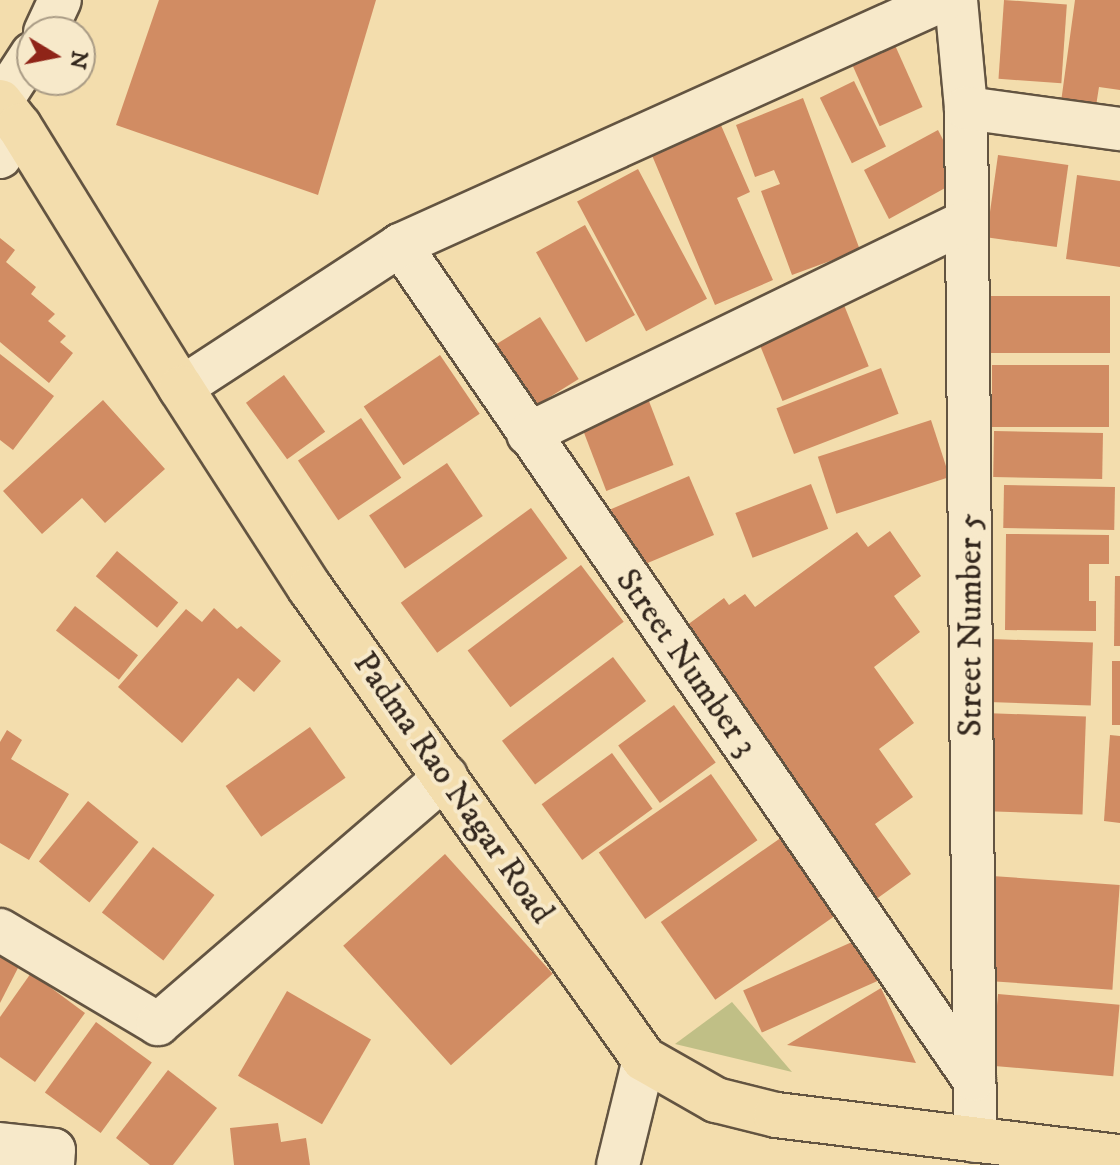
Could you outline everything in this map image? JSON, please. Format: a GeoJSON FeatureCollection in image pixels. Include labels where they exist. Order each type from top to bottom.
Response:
{"type":"FeatureCollection","features":[{"type":"Feature","properties":{"kind":"main road","name":"Padma Rao Nagar Road"},"geometry":{"type":"LineString","coordinates":[[5,122],[310,588],[644,1059],[716,1100],[776,1115],[1120,1157]]}},
{"type":"Feature","properties":{"kind":"street"},"geometry":{"type":"LineString","coordinates":[[181,388],[400,245],[943,0]]}},
{"type":"Feature","properties":{"kind":"street","name":"Street Number 5"},"geometry":{"type":"LineString","coordinates":[[956,0],[966,108],[975,1141]]}},
{"type":"Feature","properties":{"kind":"street"},"geometry":{"type":"LineString","coordinates":[[5,122],[16,94]]}},
{"type":"Feature","properties":{"kind":"street"},"geometry":{"type":"LineString","coordinates":[[966,108],[1120,129]]}},
{"type":"Feature","properties":{"kind":"street"},"geometry":{"type":"LineString","coordinates":[[528,434],[967,221]]}},
{"type":"Feature","properties":{"kind":"street","name":"Street Number 3"},"geometry":{"type":"LineString","coordinates":[[400,245],[974,1080]]}},
{"type":"Feature","properties":{"kind":"street"},"geometry":{"type":"LineString","coordinates":[[0,930],[158,1024],[446,776]]}},
{"type":"Feature","properties":{"kind":"street"},"geometry":{"type":"LineString","coordinates":[[618,1165],[644,1059]]}},
{"type":"Feature","properties":{"kind":"street"},"geometry":{"type":"LineString","coordinates":[[0,1144],[54,1150],[53,1165]]}},
{"type":"Feature","properties":{"kind":"shaded area"},"geometry":{"type":"Polygon","coordinates":[[[732,1002],[792,1072],[675,1044],[732,1002]]]}},
{"type":"Feature","properties":{"kind":"building"},"geometry":{"type":"Polygon","coordinates":[[[159,0],[376,0],[318,195],[116,125],[159,0]]]}},
{"type":"Feature","properties":{"kind":"building"},"geometry":{"type":"Polygon","coordinates":[[[1004,0],[1067,4],[1061,83],[998,79],[1004,0]]]}},
{"type":"Feature","properties":{"kind":"building"},"geometry":{"type":"Polygon","coordinates":[[[1075,0],[1120,0],[1120,90],[1099,87],[1096,106],[1061,102],[1075,0]]]}},
{"type":"Feature","properties":{"kind":"building"},"geometry":{"type":"Polygon","coordinates":[[[890,34],[923,107],[880,126],[847,53],[890,34]]]}},
{"type":"Feature","properties":{"kind":"building"},"geometry":{"type":"Polygon","coordinates":[[[854,81],[886,147],[852,163],[820,98],[854,81]]]}},
{"type":"Feature","properties":{"kind":"building"},"geometry":{"type":"Polygon","coordinates":[[[803,98],[860,250],[792,275],[761,191],[780,184],[774,170],[755,177],[736,125],[803,98]]]}},
{"type":"Feature","properties":{"kind":"building"},"geometry":{"type":"Polygon","coordinates":[[[720,123],[750,192],[737,198],[773,280],[715,305],[651,153],[720,123]]]}},
{"type":"Feature","properties":{"kind":"building"},"geometry":{"type":"Polygon","coordinates":[[[938,130],[953,159],[956,182],[889,219],[864,170],[938,130]]]}},
{"type":"Feature","properties":{"kind":"building"},"geometry":{"type":"Polygon","coordinates":[[[998,155],[1068,165],[1057,247],[986,237],[998,155]]]}},
{"type":"Feature","properties":{"kind":"building"},"geometry":{"type":"Polygon","coordinates":[[[638,169],[707,299],[646,331],[577,201],[638,169]]]}},
{"type":"Feature","properties":{"kind":"building"},"geometry":{"type":"Polygon","coordinates":[[[1077,175],[1120,181],[1120,267],[1066,259],[1077,175]]]}},
{"type":"Feature","properties":{"kind":"building"},"geometry":{"type":"Polygon","coordinates":[[[585,225],[635,315],[586,342],[536,252],[585,225]]]}},
{"type":"Feature","properties":{"kind":"building"},"geometry":{"type":"Polygon","coordinates":[[[0,238],[15,250],[6,262],[36,287],[31,294],[55,314],[48,321],[66,336],[60,342],[73,353],[49,383],[0,342],[0,238]]]}},
{"type":"Feature","properties":{"kind":"building"},"geometry":{"type":"Polygon","coordinates":[[[991,296],[1110,296],[1110,353],[991,353],[991,296]]]}},
{"type":"Feature","properties":{"kind":"building"},"geometry":{"type":"Polygon","coordinates":[[[844,305],[869,366],[782,401],[758,340],[844,305]]]}},
{"type":"Feature","properties":{"kind":"building"},"geometry":{"type":"Polygon","coordinates":[[[540,317],[579,379],[526,412],[487,350],[540,317]]]}},
{"type":"Feature","properties":{"kind":"building"},"geometry":{"type":"Polygon","coordinates":[[[0,354],[54,396],[13,450],[0,440],[0,354]]]}},
{"type":"Feature","properties":{"kind":"building"},"geometry":{"type":"Polygon","coordinates":[[[440,355],[480,414],[403,465],[364,406],[440,355]]]}},
{"type":"Feature","properties":{"kind":"building"},"geometry":{"type":"Polygon","coordinates":[[[992,365],[1109,365],[1109,427],[992,427],[992,365]]]}},
{"type":"Feature","properties":{"kind":"building"},"geometry":{"type":"Polygon","coordinates":[[[881,368],[899,414],[794,454],[776,408],[881,368]]]}},
{"type":"Feature","properties":{"kind":"building"},"geometry":{"type":"Polygon","coordinates":[[[284,375],[325,432],[287,459],[246,403],[284,375]]]}},
{"type":"Feature","properties":{"kind":"building"},"geometry":{"type":"Polygon","coordinates":[[[647,396],[674,465],[606,491],[580,422],[647,396]]]}},
{"type":"Feature","properties":{"kind":"building"},"geometry":{"type":"Polygon","coordinates":[[[103,400],[165,469],[105,523],[82,498],[42,534],[3,491],[103,400]]]}},
{"type":"Feature","properties":{"kind":"building"},"geometry":{"type":"Polygon","coordinates":[[[361,418],[401,478],[338,520],[298,460],[361,418]]]}},
{"type":"Feature","properties":{"kind":"building"},"geometry":{"type":"Polygon","coordinates":[[[931,420],[950,477],[836,514],[818,457],[931,420]]]}},
{"type":"Feature","properties":{"kind":"building"},"geometry":{"type":"Polygon","coordinates":[[[994,431],[1103,433],[1102,479],[993,477],[994,431]]]}},
{"type":"Feature","properties":{"kind":"building"},"geometry":{"type":"Polygon","coordinates":[[[447,463],[483,516],[405,569],[369,516],[447,463]]]}},
{"type":"Feature","properties":{"kind":"building"},"geometry":{"type":"Polygon","coordinates":[[[689,476],[714,535],[636,568],[611,509],[689,476]]]}},
{"type":"Feature","properties":{"kind":"building"},"geometry":{"type":"Polygon","coordinates":[[[811,484],[828,529],[753,558],[735,513],[811,484]]]}},
{"type":"Feature","properties":{"kind":"building"},"geometry":{"type":"Polygon","coordinates":[[[1004,485],[1115,487],[1114,530],[1003,528],[1004,485]]]}},
{"type":"Feature","properties":{"kind":"building"},"geometry":{"type":"Polygon","coordinates":[[[531,508],[567,558],[437,653],[401,603],[531,508]]]}},
{"type":"Feature","properties":{"kind":"building"},"geometry":{"type":"Polygon","coordinates":[[[890,531],[921,576],[894,596],[920,632],[874,667],[914,723],[879,749],[913,797],[875,824],[911,874],[875,900],[679,631],[724,598],[729,605],[745,594],[755,607],[857,532],[868,547],[890,531]]]}},
{"type":"Feature","properties":{"kind":"building"},"geometry":{"type":"Polygon","coordinates":[[[1006,534],[1109,535],[1109,564],[1089,564],[1089,601],[1096,601],[1096,631],[1005,630],[1006,534]]]}},
{"type":"Feature","properties":{"kind":"building"},"geometry":{"type":"Polygon","coordinates":[[[117,551],[178,602],[157,628],[96,576],[117,551]]]}},
{"type":"Feature","properties":{"kind":"building"},"geometry":{"type":"Polygon","coordinates":[[[581,565],[624,622],[510,707],[468,650],[581,565]]]}},
{"type":"Feature","properties":{"kind":"building"},"geometry":{"type":"Polygon","coordinates":[[[1115,576],[1120,576],[1120,646],[1114,646],[1115,576]]]}},
{"type":"Feature","properties":{"kind":"building"},"geometry":{"type":"Polygon","coordinates":[[[75,606],[138,655],[119,680],[56,630],[75,606]]]}},
{"type":"Feature","properties":{"kind":"building"},"geometry":{"type":"Polygon","coordinates":[[[214,608],[237,629],[241,626],[281,661],[254,692],[238,678],[182,743],[118,687],[186,609],[202,622],[214,608]]]}},
{"type":"Feature","properties":{"kind":"building"},"geometry":{"type":"Polygon","coordinates":[[[991,639],[1093,643],[1091,706],[989,702],[991,639]]]}},
{"type":"Feature","properties":{"kind":"building"},"geometry":{"type":"Polygon","coordinates":[[[613,657],[646,701],[535,785],[502,741],[613,657]]]}},
{"type":"Feature","properties":{"kind":"building"},"geometry":{"type":"Polygon","coordinates":[[[1112,661],[1120,661],[1120,725],[1112,725],[1112,661]]]}},
{"type":"Feature","properties":{"kind":"building"},"geometry":{"type":"Polygon","coordinates":[[[674,705],[716,762],[660,803],[618,746],[674,705]]]}},
{"type":"Feature","properties":{"kind":"building"},"geometry":{"type":"Polygon","coordinates":[[[984,713],[1086,717],[1083,815],[981,811],[984,713]]]}},
{"type":"Feature","properties":{"kind":"building"},"geometry":{"type":"Polygon","coordinates":[[[310,727],[346,778],[261,837],[226,786],[310,727]]]}},
{"type":"Feature","properties":{"kind":"building"},"geometry":{"type":"Polygon","coordinates":[[[7,730],[22,740],[11,759],[69,794],[29,860],[0,843],[0,742],[7,730]]]}},
{"type":"Feature","properties":{"kind":"building"},"geometry":{"type":"Polygon","coordinates":[[[1110,735],[1120,736],[1120,823],[1104,821],[1110,735]]]}},
{"type":"Feature","properties":{"kind":"building"},"geometry":{"type":"Polygon","coordinates":[[[612,753],[653,809],[582,860],[542,804],[612,753]]]}},
{"type":"Feature","properties":{"kind":"building"},"geometry":{"type":"Polygon","coordinates":[[[711,774],[757,840],[645,919],[599,853],[711,774]]]}},
{"type":"Feature","properties":{"kind":"building"},"geometry":{"type":"Polygon","coordinates":[[[88,801],[139,842],[89,903],[39,862],[88,801]]]}},
{"type":"Feature","properties":{"kind":"building"},"geometry":{"type":"Polygon","coordinates":[[[782,837],[836,915],[715,1000],[661,922],[782,837]]]}},
{"type":"Feature","properties":{"kind":"building"},"geometry":{"type":"Polygon","coordinates":[[[153,847],[214,895],[163,960],[102,912],[153,847]]]}},
{"type":"Feature","properties":{"kind":"building"},"geometry":{"type":"Polygon","coordinates":[[[445,854],[553,974],[451,1065],[343,946],[445,854]]]}},
{"type":"Feature","properties":{"kind":"building"},"geometry":{"type":"Polygon","coordinates":[[[992,876],[1120,885],[1112,990],[985,981],[992,876]]]}},
{"type":"Feature","properties":{"kind":"building"},"geometry":{"type":"Polygon","coordinates":[[[861,938],[880,980],[762,1032],[743,990],[861,938]]]}},
{"type":"Feature","properties":{"kind":"building"},"geometry":{"type":"Polygon","coordinates":[[[0,955],[19,966],[0,1003],[0,955]]]}},
{"type":"Feature","properties":{"kind":"building"},"geometry":{"type":"Polygon","coordinates":[[[31,973],[85,1013],[35,1082],[0,1057],[0,1017],[31,973]]]}},
{"type":"Feature","properties":{"kind":"building"},"geometry":{"type":"Polygon","coordinates":[[[881,988],[916,1063],[787,1045],[881,988]]]}},
{"type":"Feature","properties":{"kind":"building"},"geometry":{"type":"Polygon","coordinates":[[[287,991],[371,1040],[322,1124],[238,1076],[287,991]]]}},
{"type":"Feature","properties":{"kind":"building"},"geometry":{"type":"Polygon","coordinates":[[[998,994],[1120,1005],[1113,1076],[992,1066],[998,994]]]}},
{"type":"Feature","properties":{"kind":"building"},"geometry":{"type":"Polygon","coordinates":[[[96,1022],[152,1063],[101,1133],[45,1092],[96,1022]]]}},
{"type":"Feature","properties":{"kind":"building"},"geometry":{"type":"Polygon","coordinates":[[[168,1070],[217,1108],[173,1165],[150,1165],[116,1138],[168,1070]]]}},
{"type":"Feature","properties":{"kind":"building"},"geometry":{"type":"Polygon","coordinates":[[[278,1123],[281,1142],[306,1138],[310,1165],[234,1165],[230,1128],[278,1123]]]}}]}
